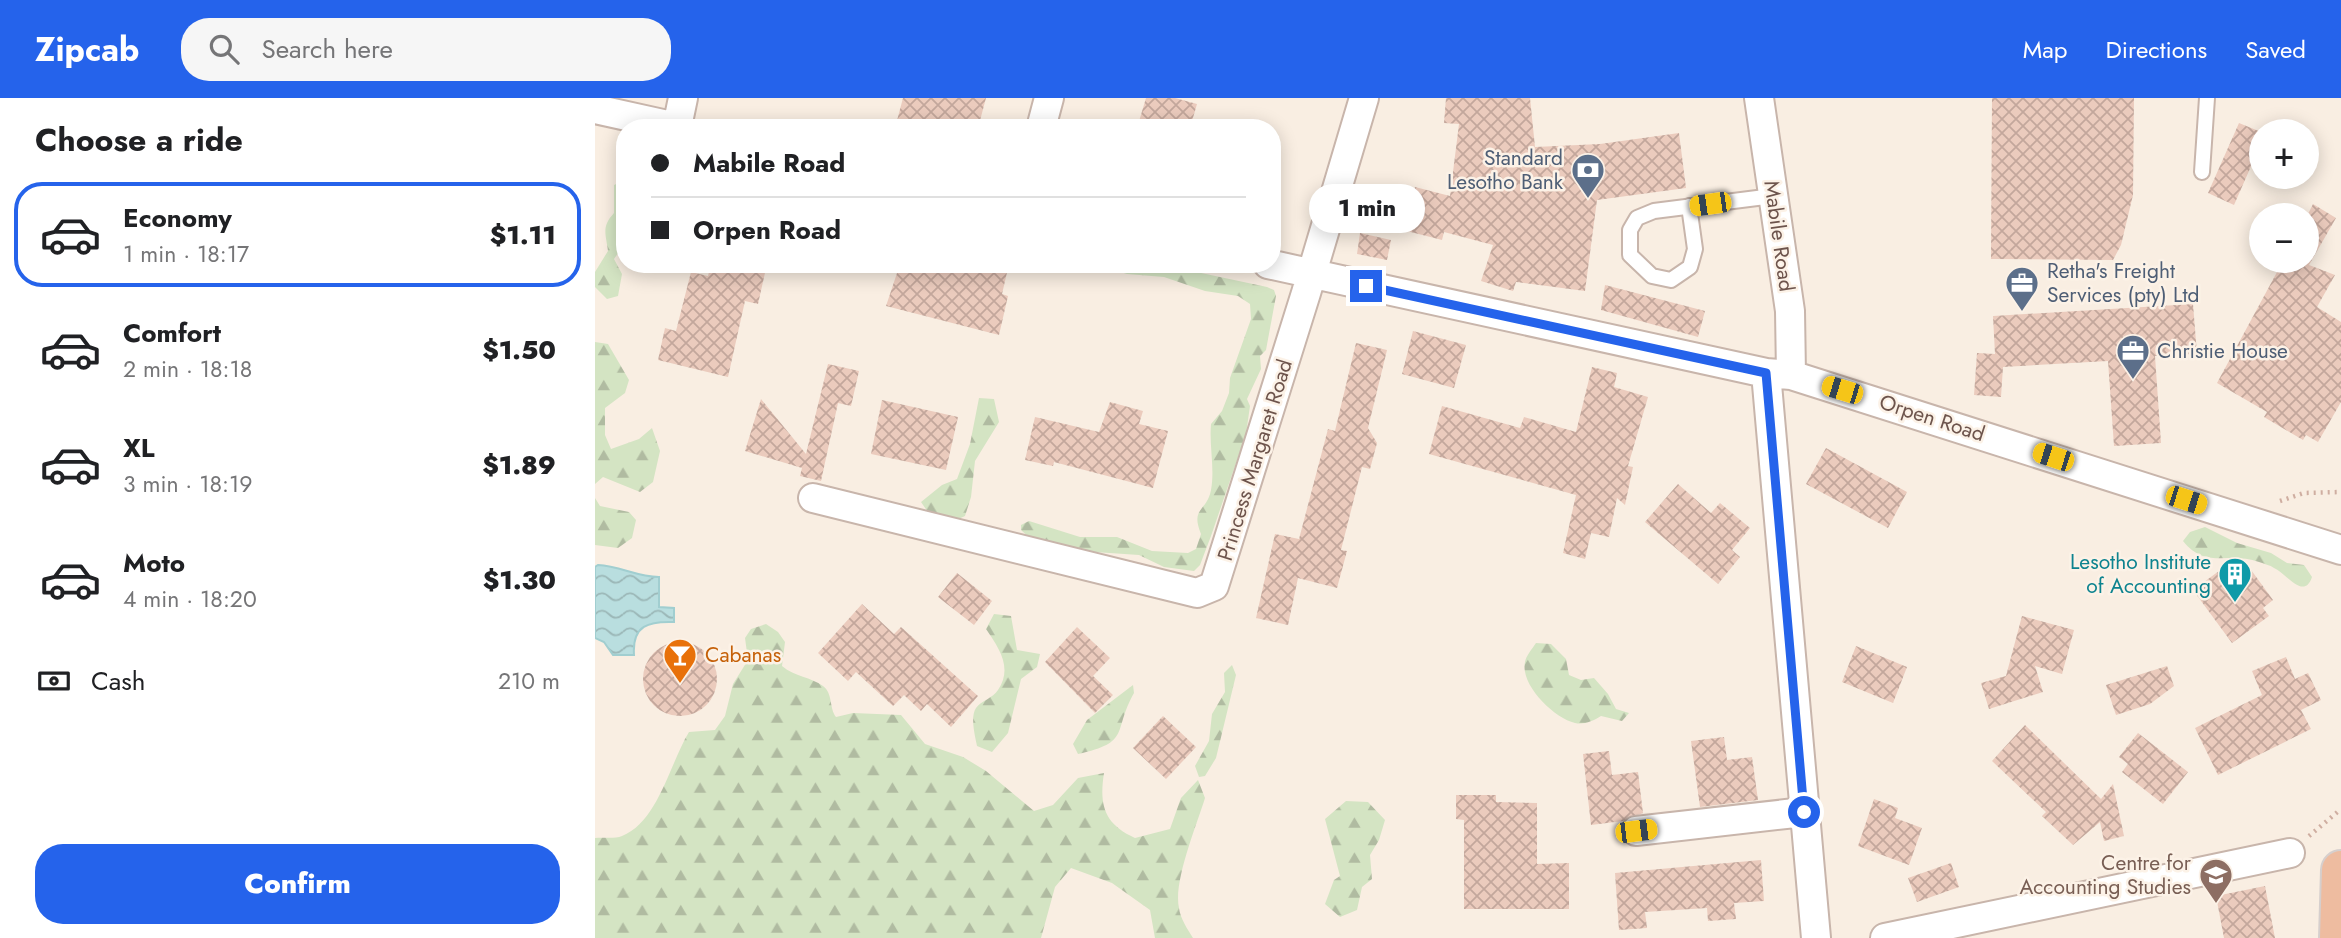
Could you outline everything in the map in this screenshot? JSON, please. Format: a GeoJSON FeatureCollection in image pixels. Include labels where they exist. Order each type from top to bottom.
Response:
{"type":"FeatureCollection","features":[{"type":"Feature","properties":{"kind":"highway"},"geometry":{"type":"LineString","coordinates":[[2339,938],[2341,870]]}},
{"type":"Feature","properties":{"kind":"street"},"geometry":{"type":"LineString","coordinates":[[680,119],[684,98]]}},
{"type":"Feature","properties":{"kind":"street"},"geometry":{"type":"LineString","coordinates":[[1043,119],[1049,98]]}},
{"type":"Feature","properties":{"kind":"street","name":"Princess Margaret Road"},"geometry":{"type":"LineString","coordinates":[[813,498],[1197,593],[1214,586],[1312,275],[1363,98]]}},
{"type":"Feature","properties":{"kind":"street","name":"Mabile Road"},"geometry":{"type":"LineString","coordinates":[[1759,98],[1790,311],[1779,374],[1804,812],[1816,938]]}},
{"type":"Feature","properties":{"kind":"street"},"geometry":{"type":"LineString","coordinates":[[595,109],[642,119]]}},
{"type":"Feature","properties":{"kind":"street","name":"Orpen Road"},"geometry":{"type":"LineString","coordinates":[[1281,267],[1779,374],[2341,550]]}},
{"type":"Feature","properties":{"kind":"street"},"geometry":{"type":"LineString","coordinates":[[1636,831],[1804,812]]}},
{"type":"Feature","properties":{"kind":"street"},"geometry":{"type":"LineString","coordinates":[[1885,938],[2290,853]]}},
{"type":"Feature","properties":{"kind":"lane"},"geometry":{"type":"LineString","coordinates":[[2202,172],[2207,98]]}},
{"type":"Feature","properties":{"kind":"lane"},"geometry":{"type":"LineString","coordinates":[[1689,206],[1695,249],[1690,267],[1671,280],[1652,275],[1630,255],[1630,230],[1636,218],[1654,211],[1689,206],[1773,196]]}},
{"type":"Feature","properties":{"kind":"path"},"geometry":{"type":"LineString","coordinates":[[2266,526],[2280,501],[2304,493],[2341,492]]}},
{"type":"Feature","properties":{"kind":"path"},"geometry":{"type":"LineString","coordinates":[[2290,853],[2341,808]]}},
{"type":"Feature","properties":{"kind":"green space"},"geometry":{"type":"Polygon","coordinates":[[[616,184],[614,259],[616,273],[622,274],[618,296],[607,299],[595,287],[595,272],[608,251],[605,231],[607,222],[614,213],[616,184]]]}},
{"type":"Feature","properties":{"kind":"green space"},"geometry":{"type":"Polygon","coordinates":[[[1124,273],[1201,273],[1267,287],[1274,290],[1276,296],[1266,350],[1260,356],[1261,369],[1247,399],[1250,406],[1246,434],[1200,565],[1194,571],[1164,567],[1139,555],[1080,551],[1034,542],[1021,530],[1021,525],[1029,521],[1080,537],[1117,537],[1152,551],[1188,553],[1196,549],[1201,534],[1198,514],[1209,497],[1212,482],[1211,424],[1222,411],[1229,393],[1230,378],[1251,319],[1250,304],[1238,296],[1205,291],[1164,277],[1124,273]]]}},
{"type":"Feature","properties":{"kind":"green space"},"geometry":{"type":"Polygon","coordinates":[[[595,342],[608,344],[629,380],[625,393],[605,408],[605,435],[611,449],[639,439],[652,428],[660,451],[653,482],[640,492],[603,477],[595,484],[595,342]]]}},
{"type":"Feature","properties":{"kind":"green space"},"geometry":{"type":"Polygon","coordinates":[[[979,398],[994,399],[999,422],[975,461],[971,497],[965,516],[952,522],[934,521],[921,502],[942,485],[957,479],[970,444],[979,398]]]}},
{"type":"Feature","properties":{"kind":"green space"},"geometry":{"type":"Polygon","coordinates":[[[595,498],[600,506],[629,512],[636,520],[632,538],[618,548],[595,545],[595,498]]]}},
{"type":"Feature","properties":{"kind":"green space"},"geometry":{"type":"Polygon","coordinates":[[[2205,527],[2237,543],[2271,553],[2287,563],[2304,565],[2312,577],[2309,584],[2300,586],[2272,567],[2248,559],[2200,555],[2183,541],[2190,532],[2205,527]]]}},
{"type":"Feature","properties":{"kind":"green space"},"geometry":{"type":"Polygon","coordinates":[[[994,614],[1011,616],[1017,650],[1040,654],[1037,667],[1021,679],[1008,733],[992,752],[977,746],[973,721],[976,708],[996,693],[1004,674],[1003,658],[986,629],[994,614]]]}},
{"type":"Feature","properties":{"kind":"green space"},"geometry":{"type":"Polygon","coordinates":[[[766,624],[778,632],[785,642],[782,666],[823,686],[836,717],[853,713],[901,715],[925,744],[963,757],[986,771],[1034,811],[1053,805],[1078,778],[1104,773],[1102,795],[1106,812],[1116,826],[1135,838],[1170,829],[1181,798],[1198,780],[1205,798],[1182,869],[1178,897],[1181,916],[1193,938],[1155,938],[1150,910],[1112,883],[1071,868],[1055,887],[1041,938],[595,938],[595,838],[622,836],[645,818],[662,790],[689,732],[715,730],[725,716],[733,684],[748,660],[745,638],[751,629],[766,624]]]}},
{"type":"Feature","properties":{"kind":"green space"},"geometry":{"type":"Polygon","coordinates":[[[1536,643],[1551,644],[1566,659],[1569,675],[1581,680],[1594,678],[1608,694],[1616,709],[1629,713],[1622,721],[1601,716],[1582,723],[1575,723],[1558,715],[1540,699],[1528,681],[1526,660],[1536,643]]]}},
{"type":"Feature","properties":{"kind":"green space"},"geometry":{"type":"Polygon","coordinates":[[[1232,665],[1236,675],[1216,758],[1205,776],[1199,777],[1195,766],[1209,741],[1212,714],[1225,692],[1224,673],[1232,665]]]}},
{"type":"Feature","properties":{"kind":"green space"},"geometry":{"type":"Polygon","coordinates":[[[1133,685],[1134,693],[1114,740],[1095,750],[1078,754],[1073,744],[1087,720],[1133,685]]]}},
{"type":"Feature","properties":{"kind":"green space"},"geometry":{"type":"Polygon","coordinates":[[[1346,801],[1368,802],[1385,820],[1379,840],[1370,855],[1372,879],[1362,887],[1357,910],[1340,917],[1325,904],[1334,880],[1340,876],[1325,819],[1346,801]]]}},
{"type":"Feature","properties":{"kind":"water"},"geometry":{"type":"Polygon","coordinates":[[[598,565],[659,577],[659,607],[674,608],[674,622],[650,624],[639,631],[634,655],[613,655],[604,642],[595,638],[595,567],[598,565]]]}},
{"type":"Feature","properties":{"kind":"building"},"geometry":{"type":"Polygon","coordinates":[[[903,98],[986,98],[980,119],[897,119],[903,98]]]}},
{"type":"Feature","properties":{"kind":"building"},"geometry":{"type":"Polygon","coordinates":[[[1146,98],[1175,98],[1197,104],[1193,119],[1140,119],[1146,98]]]}},
{"type":"Feature","properties":{"kind":"building"},"geometry":{"type":"Polygon","coordinates":[[[1446,98],[1530,98],[1535,147],[1600,144],[1679,133],[1686,188],[1597,200],[1585,291],[1516,282],[1513,291],[1481,281],[1493,245],[1444,232],[1442,240],[1403,230],[1415,187],[1450,196],[1459,124],[1444,123],[1446,98]]]}},
{"type":"Feature","properties":{"kind":"building"},"geometry":{"type":"Polygon","coordinates":[[[1992,98],[2134,98],[2133,195],[2121,245],[2113,260],[1991,259],[1992,98]]]}},
{"type":"Feature","properties":{"kind":"building"},"geometry":{"type":"Polygon","coordinates":[[[2239,123],[2249,127],[2249,171],[2234,205],[2208,193],[2239,123]]]}},
{"type":"Feature","properties":{"kind":"building"},"geometry":{"type":"Polygon","coordinates":[[[2319,208],[2336,218],[2319,248],[2319,208]]]}},
{"type":"Feature","properties":{"kind":"building"},"geometry":{"type":"Polygon","coordinates":[[[1360,233],[1391,240],[1387,260],[1357,254],[1360,233]]]}},
{"type":"Feature","properties":{"kind":"building"},"geometry":{"type":"Polygon","coordinates":[[[2319,269],[2335,275],[2317,307],[2341,322],[2341,402],[2318,442],[2306,435],[2303,440],[2264,417],[2267,412],[2217,383],[2277,273],[2319,273],[2319,269]]]}},
{"type":"Feature","properties":{"kind":"building"},"geometry":{"type":"Polygon","coordinates":[[[691,273],[708,276],[709,273],[765,273],[758,304],[745,301],[728,377],[658,360],[665,328],[676,331],[691,273]]]}},
{"type":"Feature","properties":{"kind":"building"},"geometry":{"type":"Polygon","coordinates":[[[897,273],[1007,273],[1002,294],[1008,296],[999,335],[886,306],[897,273]]]}},
{"type":"Feature","properties":{"kind":"building"},"geometry":{"type":"Polygon","coordinates":[[[1605,285],[1705,311],[1698,337],[1601,310],[1605,285]]]}},
{"type":"Feature","properties":{"kind":"building","name":"Christie House"},"geometry":{"type":"Polygon","coordinates":[[[2193,304],[2197,354],[2155,356],[2161,443],[2114,446],[2108,361],[2003,367],[2001,397],[1974,395],[1977,353],[1995,354],[1993,316],[2193,304]]]}},
{"type":"Feature","properties":{"kind":"building"},"geometry":{"type":"Polygon","coordinates":[[[1413,331],[1466,345],[1454,388],[1402,374],[1413,331]]]}},
{"type":"Feature","properties":{"kind":"building"},"geometry":{"type":"Polygon","coordinates":[[[1356,343],[1387,350],[1368,428],[1377,443],[1370,469],[1362,467],[1341,550],[1347,551],[1337,588],[1298,578],[1288,625],[1256,618],[1275,534],[1299,539],[1328,429],[1335,431],[1356,343]]]}},
{"type":"Feature","properties":{"kind":"building"},"geometry":{"type":"Polygon","coordinates":[[[828,364],[859,371],[851,406],[838,403],[821,481],[800,476],[802,468],[745,451],[761,399],[806,454],[828,364]]]}},
{"type":"Feature","properties":{"kind":"building"},"geometry":{"type":"Polygon","coordinates":[[[1592,367],[1617,373],[1614,387],[1648,397],[1628,466],[1633,467],[1625,505],[1617,498],[1609,537],[1591,533],[1585,559],[1563,553],[1576,495],[1429,454],[1442,406],[1520,428],[1524,417],[1576,432],[1592,367]]]}},
{"type":"Feature","properties":{"kind":"building"},"geometry":{"type":"Polygon","coordinates":[[[882,400],[958,417],[946,470],[871,454],[882,400]]]}},
{"type":"Feature","properties":{"kind":"building"},"geometry":{"type":"Polygon","coordinates":[[[1110,402],[1143,411],[1139,424],[1168,431],[1153,488],[1054,462],[1053,466],[1025,460],[1035,417],[1099,432],[1110,402]]]}},
{"type":"Feature","properties":{"kind":"building"},"geometry":{"type":"Polygon","coordinates":[[[1826,448],[1907,492],[1888,528],[1806,484],[1826,448]]]}},
{"type":"Feature","properties":{"kind":"building"},"geometry":{"type":"Polygon","coordinates":[[[1678,484],[1711,513],[1720,503],[1750,528],[1732,550],[1740,557],[1718,584],[1645,522],[1678,484]]]}},
{"type":"Feature","properties":{"kind":"building","name":"Lesotho Institute of Accounting"},"geometry":{"type":"Polygon","coordinates":[[[2230,563],[2235,570],[2246,563],[2273,600],[2263,608],[2269,616],[2232,643],[2193,590],[2230,563]]]}},
{"type":"Feature","properties":{"kind":"building"},"geometry":{"type":"Polygon","coordinates":[[[957,573],[992,601],[974,625],[938,597],[957,573]]]}},
{"type":"Feature","properties":{"kind":"building"},"geometry":{"type":"Polygon","coordinates":[[[862,604],[894,634],[901,627],[978,696],[951,727],[927,704],[921,711],[904,695],[893,706],[856,672],[848,681],[818,653],[862,604]]]}},
{"type":"Feature","properties":{"kind":"building"},"geometry":{"type":"Polygon","coordinates":[[[2022,616],[2074,630],[2062,674],[2035,666],[2043,692],[1989,709],[1981,683],[2006,676],[2022,616]]]}},
{"type":"Feature","properties":{"kind":"building"},"geometry":{"type":"Polygon","coordinates":[[[1077,627],[1110,658],[1093,676],[1113,695],[1095,713],[1045,662],[1077,627]]]}},
{"type":"Feature","properties":{"kind":"building","name":"Cabanas"},"geometry":{"type":"Polygon","coordinates":[[[680,642],[701,648],[711,658],[717,679],[711,700],[701,710],[680,716],[659,710],[649,700],[643,679],[649,658],[659,648],[680,642]]]}},
{"type":"Feature","properties":{"kind":"building"},"geometry":{"type":"Polygon","coordinates":[[[1856,646],[1907,667],[1893,703],[1842,682],[1856,646]]]}},
{"type":"Feature","properties":{"kind":"building"},"geometry":{"type":"Polygon","coordinates":[[[2286,657],[2295,679],[2308,673],[2321,700],[2301,710],[2311,729],[2218,775],[2195,728],[2262,695],[2252,671],[2286,657]]]}},
{"type":"Feature","properties":{"kind":"building"},"geometry":{"type":"Polygon","coordinates":[[[2167,666],[2174,686],[2150,704],[2116,715],[2106,685],[2167,666]]]}},
{"type":"Feature","properties":{"kind":"building"},"geometry":{"type":"Polygon","coordinates":[[[1163,716],[1196,747],[1166,779],[1133,748],[1163,716]]]}},
{"type":"Feature","properties":{"kind":"building"},"geometry":{"type":"Polygon","coordinates":[[[2025,725],[2101,799],[2113,784],[2124,836],[2104,841],[2100,822],[2073,845],[2042,816],[2046,812],[1992,761],[2025,725]]]}},
{"type":"Feature","properties":{"kind":"building"},"geometry":{"type":"Polygon","coordinates":[[[2138,733],[2188,772],[2163,804],[2122,772],[2128,764],[2119,757],[2138,733]]]}},
{"type":"Feature","properties":{"kind":"building"},"geometry":{"type":"Polygon","coordinates":[[[1724,737],[1727,760],[1752,757],[1758,800],[1700,807],[1691,741],[1724,737]]]}},
{"type":"Feature","properties":{"kind":"building"},"geometry":{"type":"Polygon","coordinates":[[[1609,751],[1612,775],[1638,772],[1643,813],[1623,821],[1591,825],[1583,754],[1609,751]]]}},
{"type":"Feature","properties":{"kind":"building"},"geometry":{"type":"Polygon","coordinates":[[[1456,795],[1496,795],[1496,802],[1537,803],[1537,864],[1569,863],[1569,909],[1464,909],[1464,820],[1456,819],[1456,795]]]}},
{"type":"Feature","properties":{"kind":"building"},"geometry":{"type":"Polygon","coordinates":[[[1874,799],[1898,808],[1895,818],[1922,828],[1909,865],[1858,846],[1874,799]]]}},
{"type":"Feature","properties":{"kind":"building"},"geometry":{"type":"Polygon","coordinates":[[[1761,860],[1764,901],[1734,903],[1736,919],[1708,921],[1707,908],[1645,912],[1647,928],[1619,930],[1615,873],[1761,860]]]}},
{"type":"Feature","properties":{"kind":"building"},"geometry":{"type":"Polygon","coordinates":[[[1951,863],[1959,887],[1917,902],[1908,878],[1951,863]]]}},
{"type":"Feature","properties":{"kind":"building"},"geometry":{"type":"Polygon","coordinates":[[[2265,886],[2275,938],[2224,938],[2216,896],[2265,886]]]}},
{"type":"Feature","properties":{"kind":"place","name":"Standard Lesotho Bank"},"geometry":{"type":"Point","coordinates":[1588,200]}},
{"type":"Feature","properties":{"kind":"place","name":"Retha's Freight Services (pty) Ltd"},"geometry":{"type":"Point","coordinates":[2022,313]}},
{"type":"Feature","properties":{"kind":"place","name":"Christie House"},"geometry":{"type":"Point","coordinates":[2133,381]}},
{"type":"Feature","properties":{"kind":"place","name":"Lesotho Institute of Accounting"},"geometry":{"type":"Point","coordinates":[2235,604]}},
{"type":"Feature","properties":{"kind":"place","name":"Cabanas"},"geometry":{"type":"Point","coordinates":[680,685]}},
{"type":"Feature","properties":{"kind":"place","name":"Centre for Accounting Studies"},"geometry":{"type":"Point","coordinates":[2216,905]}},
{"type":"Feature","properties":{"kind":"route"},"geometry":{"type":"LineString","coordinates":[[1366,286],[1766,373],[1804,812]]}}]}
